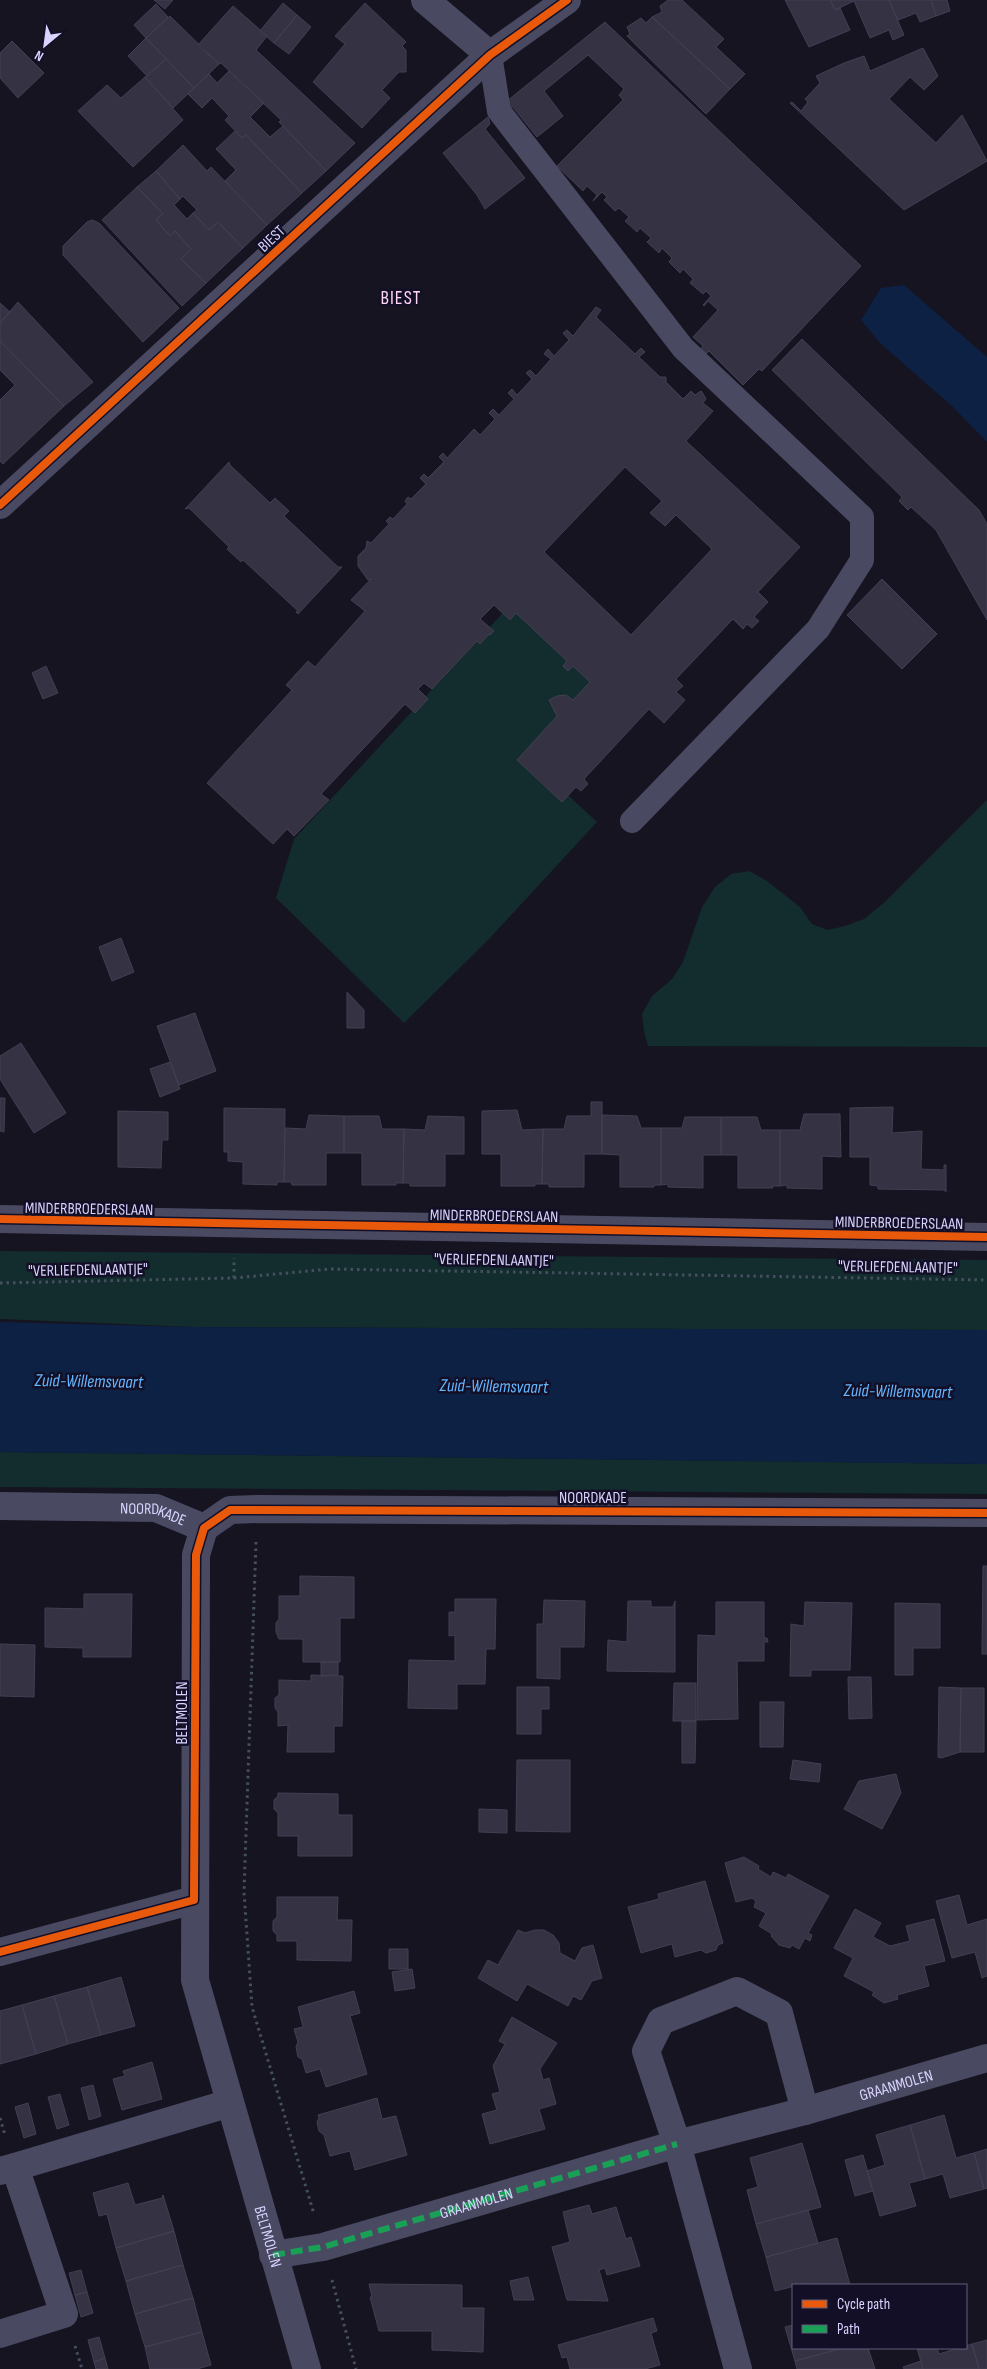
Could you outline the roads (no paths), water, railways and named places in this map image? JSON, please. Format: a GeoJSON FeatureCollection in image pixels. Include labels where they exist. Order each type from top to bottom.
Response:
{"type":"FeatureCollection","features":[{"type":"Feature","properties":{"kind":"street"},"geometry":{"type":"LineString","coordinates":[[425,0],[490,55]]}},
{"type":"Feature","properties":{"kind":"street","name":"BIEST"},"geometry":{"type":"LineString","coordinates":[[0,505],[490,55],[567,0]]}},
{"type":"Feature","properties":{"kind":"street","name":"MINDERBROEDERSLAAN"},"geometry":{"type":"LineString","coordinates":[[0,1220],[987,1237]]}},
{"type":"Feature","properties":{"kind":"street","name":"NOORDKADE"},"geometry":{"type":"LineString","coordinates":[[0,1506],[156,1508],[204,1528],[230,1510],[258,1509],[987,1513]]}},
{"type":"Feature","properties":{"kind":"street","name":"BELTMOLEN"},"geometry":{"type":"LineString","coordinates":[[204,1528],[196,1555],[195,1980],[307,2369]]}},
{"type":"Feature","properties":{"kind":"street"},"geometry":{"type":"LineString","coordinates":[[0,1952],[194,1900]]}},
{"type":"Feature","properties":{"kind":"street"},"geometry":{"type":"LineString","coordinates":[[738,2369],[677,2144],[646,2051],[661,2021],[737,1991],[779,2013],[806,2111]]}},
{"type":"Feature","properties":{"kind":"street","name":"GRAANMOLEN"},"geometry":{"type":"LineString","coordinates":[[273,2254],[324,2247],[677,2144],[806,2111],[987,2058]]}},
{"type":"Feature","properties":{"kind":"street"},"geometry":{"type":"LineString","coordinates":[[0,2334],[64,2314],[7,2169],[230,2103]]}},
{"type":"Feature","properties":{"kind":"lane"},"geometry":{"type":"LineString","coordinates":[[490,55],[499,111],[683,348],[862,516],[862,560],[818,629],[632,821]]}},
{"type":"Feature","properties":{"kind":"water"},"geometry":{"type":"Polygon","coordinates":[[[904,285],[987,357],[987,442],[953,407],[880,343],[861,320],[881,288],[904,285]]]}},
{"type":"Feature","properties":{"kind":"water","name":"Zuid-Willemsvaart"},"geometry":{"type":"Polygon","coordinates":[[[0,1322],[193,1327],[987,1330],[987,1464],[0,1452],[0,1322]]]}},
{"type":"Feature","properties":{"kind":"district","name":"BIEST"},"geometry":{"type":"Point","coordinates":[401,297]}}]}
